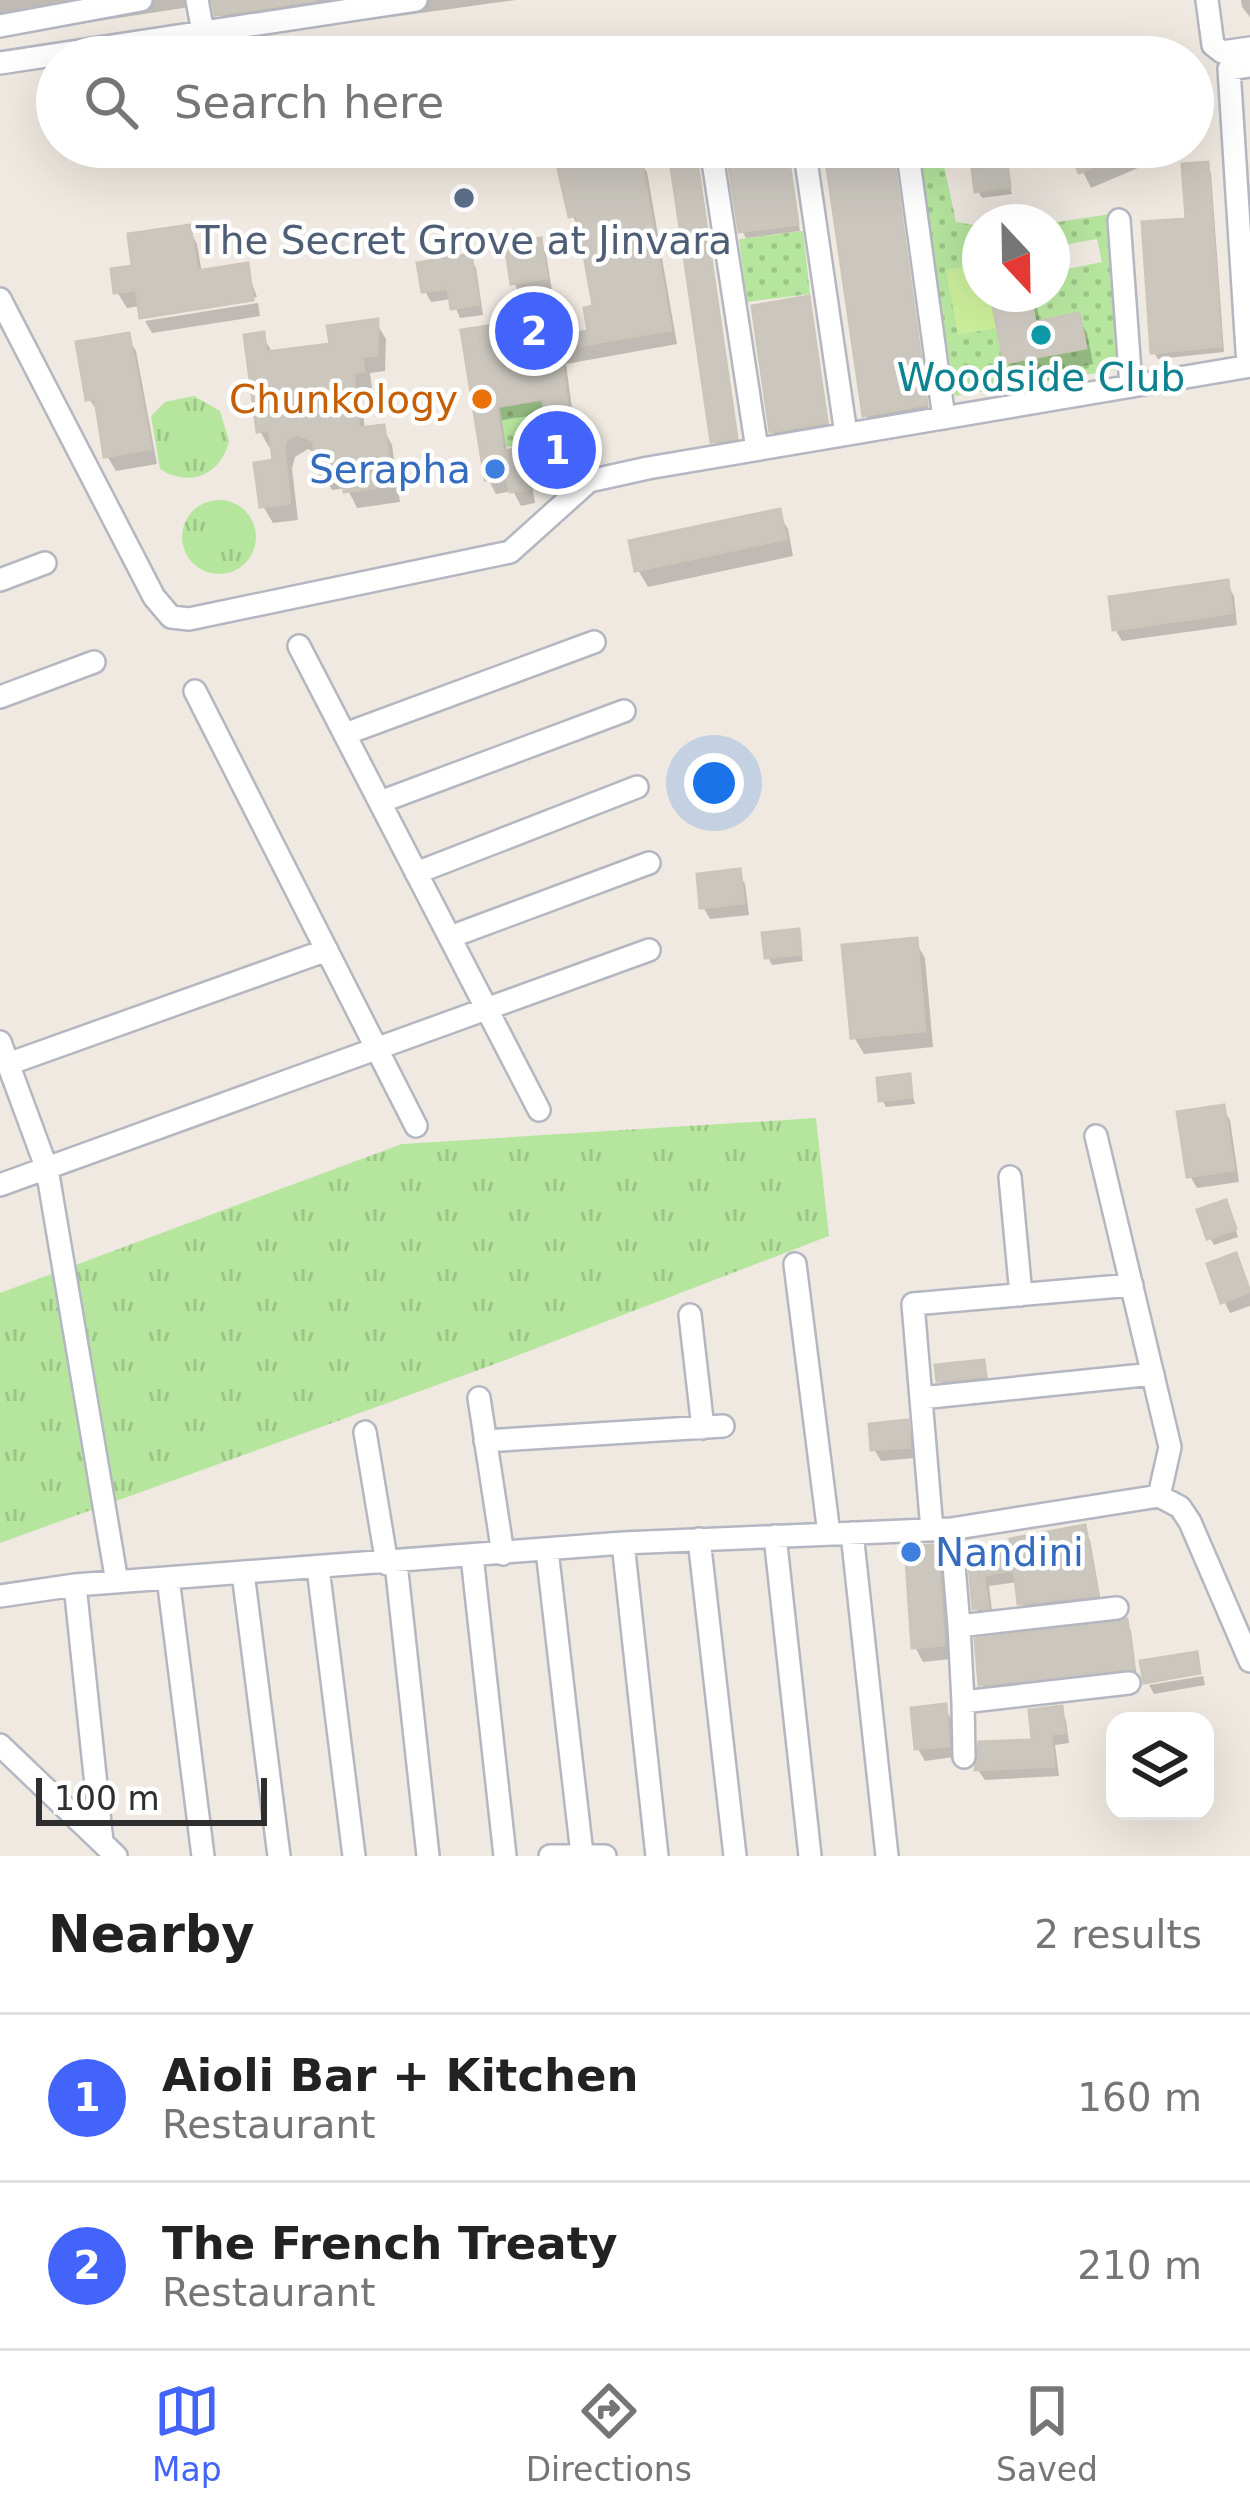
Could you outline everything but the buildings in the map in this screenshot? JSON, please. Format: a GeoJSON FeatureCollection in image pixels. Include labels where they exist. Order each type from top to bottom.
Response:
{"type":"FeatureCollection","features":[{"type":"Feature","properties":{"kind":"street"},"geometry":{"type":"LineString","coordinates":[[0,26],[141,0]]}},
{"type":"Feature","properties":{"kind":"street"},"geometry":{"type":"LineString","coordinates":[[196,0],[203,32]]}},
{"type":"Feature","properties":{"kind":"street"},"geometry":{"type":"LineString","coordinates":[[177,36],[416,0]]}},
{"type":"Feature","properties":{"kind":"street"},"geometry":{"type":"LineString","coordinates":[[1207,0],[1212,36]]}},
{"type":"Feature","properties":{"kind":"street"},"geometry":{"type":"LineString","coordinates":[[1214,46],[1222,52],[1250,48]]}},
{"type":"Feature","properties":{"kind":"street"},"geometry":{"type":"LineString","coordinates":[[0,63],[36,58]]}},
{"type":"Feature","properties":{"kind":"street"},"geometry":{"type":"LineString","coordinates":[[0,299],[154,597],[171,617],[189,619],[510,553],[589,481],[1249,366],[1229,68],[1250,66]]}},
{"type":"Feature","properties":{"kind":"street"},"geometry":{"type":"LineString","coordinates":[[714,168],[757,449]]}},
{"type":"Feature","properties":{"kind":"street"},"geometry":{"type":"LineString","coordinates":[[808,168],[846,434]]}},
{"type":"Feature","properties":{"kind":"street"},"geometry":{"type":"LineString","coordinates":[[910,168],[944,418]]}},
{"type":"Feature","properties":{"kind":"street"},"geometry":{"type":"LineString","coordinates":[[1119,220],[1131,386]]}},
{"type":"Feature","properties":{"kind":"street"},"geometry":{"type":"LineString","coordinates":[[0,580],[44,563]]}},
{"type":"Feature","properties":{"kind":"street"},"geometry":{"type":"LineString","coordinates":[[344,734],[594,642]]}},
{"type":"Feature","properties":{"kind":"street"},"geometry":{"type":"LineString","coordinates":[[299,646],[539,1110]]}},
{"type":"Feature","properties":{"kind":"street"},"geometry":{"type":"LineString","coordinates":[[0,697],[94,662]]}},
{"type":"Feature","properties":{"kind":"street"},"geometry":{"type":"LineString","coordinates":[[195,691],[416,1126]]}},
{"type":"Feature","properties":{"kind":"street"},"geometry":{"type":"LineString","coordinates":[[380,802],[624,711]]}},
{"type":"Feature","properties":{"kind":"street"},"geometry":{"type":"LineString","coordinates":[[416,873],[637,788]]}},
{"type":"Feature","properties":{"kind":"street"},"geometry":{"type":"LineString","coordinates":[[450,937],[649,863]]}},
{"type":"Feature","properties":{"kind":"street"},"geometry":{"type":"LineString","coordinates":[[8,1064],[327,950]]}},
{"type":"Feature","properties":{"kind":"street"},"geometry":{"type":"LineString","coordinates":[[0,1185],[649,950]]}},
{"type":"Feature","properties":{"kind":"street"},"geometry":{"type":"LineString","coordinates":[[0,1042],[47,1169],[117,1582]]}},
{"type":"Feature","properties":{"kind":"street"},"geometry":{"type":"LineString","coordinates":[[1096,1136],[1170,1447],[1159,1496]]}},
{"type":"Feature","properties":{"kind":"street"},"geometry":{"type":"LineString","coordinates":[[1010,1177],[1021,1295]]}},
{"type":"Feature","properties":{"kind":"street"},"geometry":{"type":"LineString","coordinates":[[795,1264],[829,1534]]}},
{"type":"Feature","properties":{"kind":"street"},"geometry":{"type":"LineString","coordinates":[[964,1757],[959,1626],[921,1398],[913,1304],[1132,1286]]}},
{"type":"Feature","properties":{"kind":"street"},"geometry":{"type":"LineString","coordinates":[[485,1441],[713,1427],[690,1315]]}},
{"type":"Feature","properties":{"kind":"street"},"geometry":{"type":"LineString","coordinates":[[921,1398],[1153,1374]]}},
{"type":"Feature","properties":{"kind":"street"},"geometry":{"type":"LineString","coordinates":[[479,1398],[502,1554]]}},
{"type":"Feature","properties":{"kind":"street"},"geometry":{"type":"LineString","coordinates":[[365,1432],[391,1563],[428,1856]]}},
{"type":"Feature","properties":{"kind":"street"},"geometry":{"type":"LineString","coordinates":[[0,1596],[75,1585],[623,1543],[941,1530],[1159,1496],[1180,1507],[1190,1522],[1250,1661]]}},
{"type":"Feature","properties":{"kind":"street"},"geometry":{"type":"LineString","coordinates":[[852,1533],[887,1856]]}},
{"type":"Feature","properties":{"kind":"street"},"geometry":{"type":"LineString","coordinates":[[775,1536],[810,1856]]}},
{"type":"Feature","properties":{"kind":"street"},"geometry":{"type":"LineString","coordinates":[[699,1539],[735,1856]]}},
{"type":"Feature","properties":{"kind":"street"},"geometry":{"type":"LineString","coordinates":[[623,1543],[657,1856]]}},
{"type":"Feature","properties":{"kind":"street"},"geometry":{"type":"LineString","coordinates":[[547,1550],[594,1855],[550,1856]]}},
{"type":"Feature","properties":{"kind":"street"},"geometry":{"type":"LineString","coordinates":[[472,1556],[505,1856]]}},
{"type":"Feature","properties":{"kind":"street"},"geometry":{"type":"LineString","coordinates":[[318,1568],[354,1856]]}},
{"type":"Feature","properties":{"kind":"street"},"geometry":{"type":"LineString","coordinates":[[243,1574],[279,1856]]}},
{"type":"Feature","properties":{"kind":"street"},"geometry":{"type":"LineString","coordinates":[[167,1578],[203,1856]]}},
{"type":"Feature","properties":{"kind":"street"},"geometry":{"type":"LineString","coordinates":[[75,1585],[109,1849]]}},
{"type":"Feature","properties":{"kind":"street"},"geometry":{"type":"LineString","coordinates":[[959,1626],[1117,1608]]}},
{"type":"Feature","properties":{"kind":"street"},"geometry":{"type":"LineString","coordinates":[[963,1702],[1129,1683]]}},
{"type":"Feature","properties":{"kind":"street"},"geometry":{"type":"LineString","coordinates":[[0,1745],[109,1849]]}},
{"type":"Feature","properties":{"kind":"green space"},"geometry":{"type":"Polygon","coordinates":[[[919,168],[944,168],[956,222],[962,223],[962,312],[994,312],[1004,363],[1085,347],[1079,314],[1035,322],[1033,312],[1070,312],[1070,268],[1102,262],[1097,239],[1070,244],[1070,220],[1110,214],[1121,369],[955,396],[919,168]]]}},
{"type":"Feature","properties":{"kind":"green space"},"geometry":{"type":"Polygon","coordinates":[[[803,231],[810,294],[747,302],[739,239],[803,231]]]}},
{"type":"Feature","properties":{"kind":"green space"},"geometry":{"type":"Polygon","coordinates":[[[962,267],[962,312],[993,312],[996,328],[958,335],[946,270],[962,267]]]}},
{"type":"Feature","properties":{"kind":"green space"},"geometry":{"type":"Polygon","coordinates":[[[194,396],[220,411],[229,441],[212,470],[193,477],[171,475],[160,469],[151,416],[165,402],[194,396]]]}},
{"type":"Feature","properties":{"kind":"green space"},"geometry":{"type":"Polygon","coordinates":[[[541,401],[547,441],[506,447],[500,408],[541,401]]]}},
{"type":"Feature","properties":{"kind":"green space"},"geometry":{"type":"Polygon","coordinates":[[[219,500],[245,511],[256,537],[245,563],[219,574],[193,563],[182,537],[193,511],[219,500]]]}},
{"type":"Feature","properties":{"kind":"green space"},"geometry":{"type":"Polygon","coordinates":[[[816,1118],[829,1236],[495,1364],[0,1543],[0,1293],[402,1144],[816,1118]]]}},
{"type":"Feature","properties":{"kind":"place","name":"The Secret Grove at Jinvara"},"geometry":{"type":"Point","coordinates":[464,198]}},
{"type":"Feature","properties":{"kind":"place","name":"The French Treaty"},"geometry":{"type":"Point","coordinates":[534,331]}},
{"type":"Feature","properties":{"kind":"place","name":"Woodside Club"},"geometry":{"type":"Point","coordinates":[1041,335]}},
{"type":"Feature","properties":{"kind":"place","name":"Chunkology"},"geometry":{"type":"Point","coordinates":[482,399]}},
{"type":"Feature","properties":{"kind":"place","name":"Aioli Bar + Kitchen"},"geometry":{"type":"Point","coordinates":[557,450]}},
{"type":"Feature","properties":{"kind":"place","name":"Serapha"},"geometry":{"type":"Point","coordinates":[495,469]}},
{"type":"Feature","properties":{"kind":"place","name":"Nandini"},"geometry":{"type":"Point","coordinates":[911,1552]}}]}
